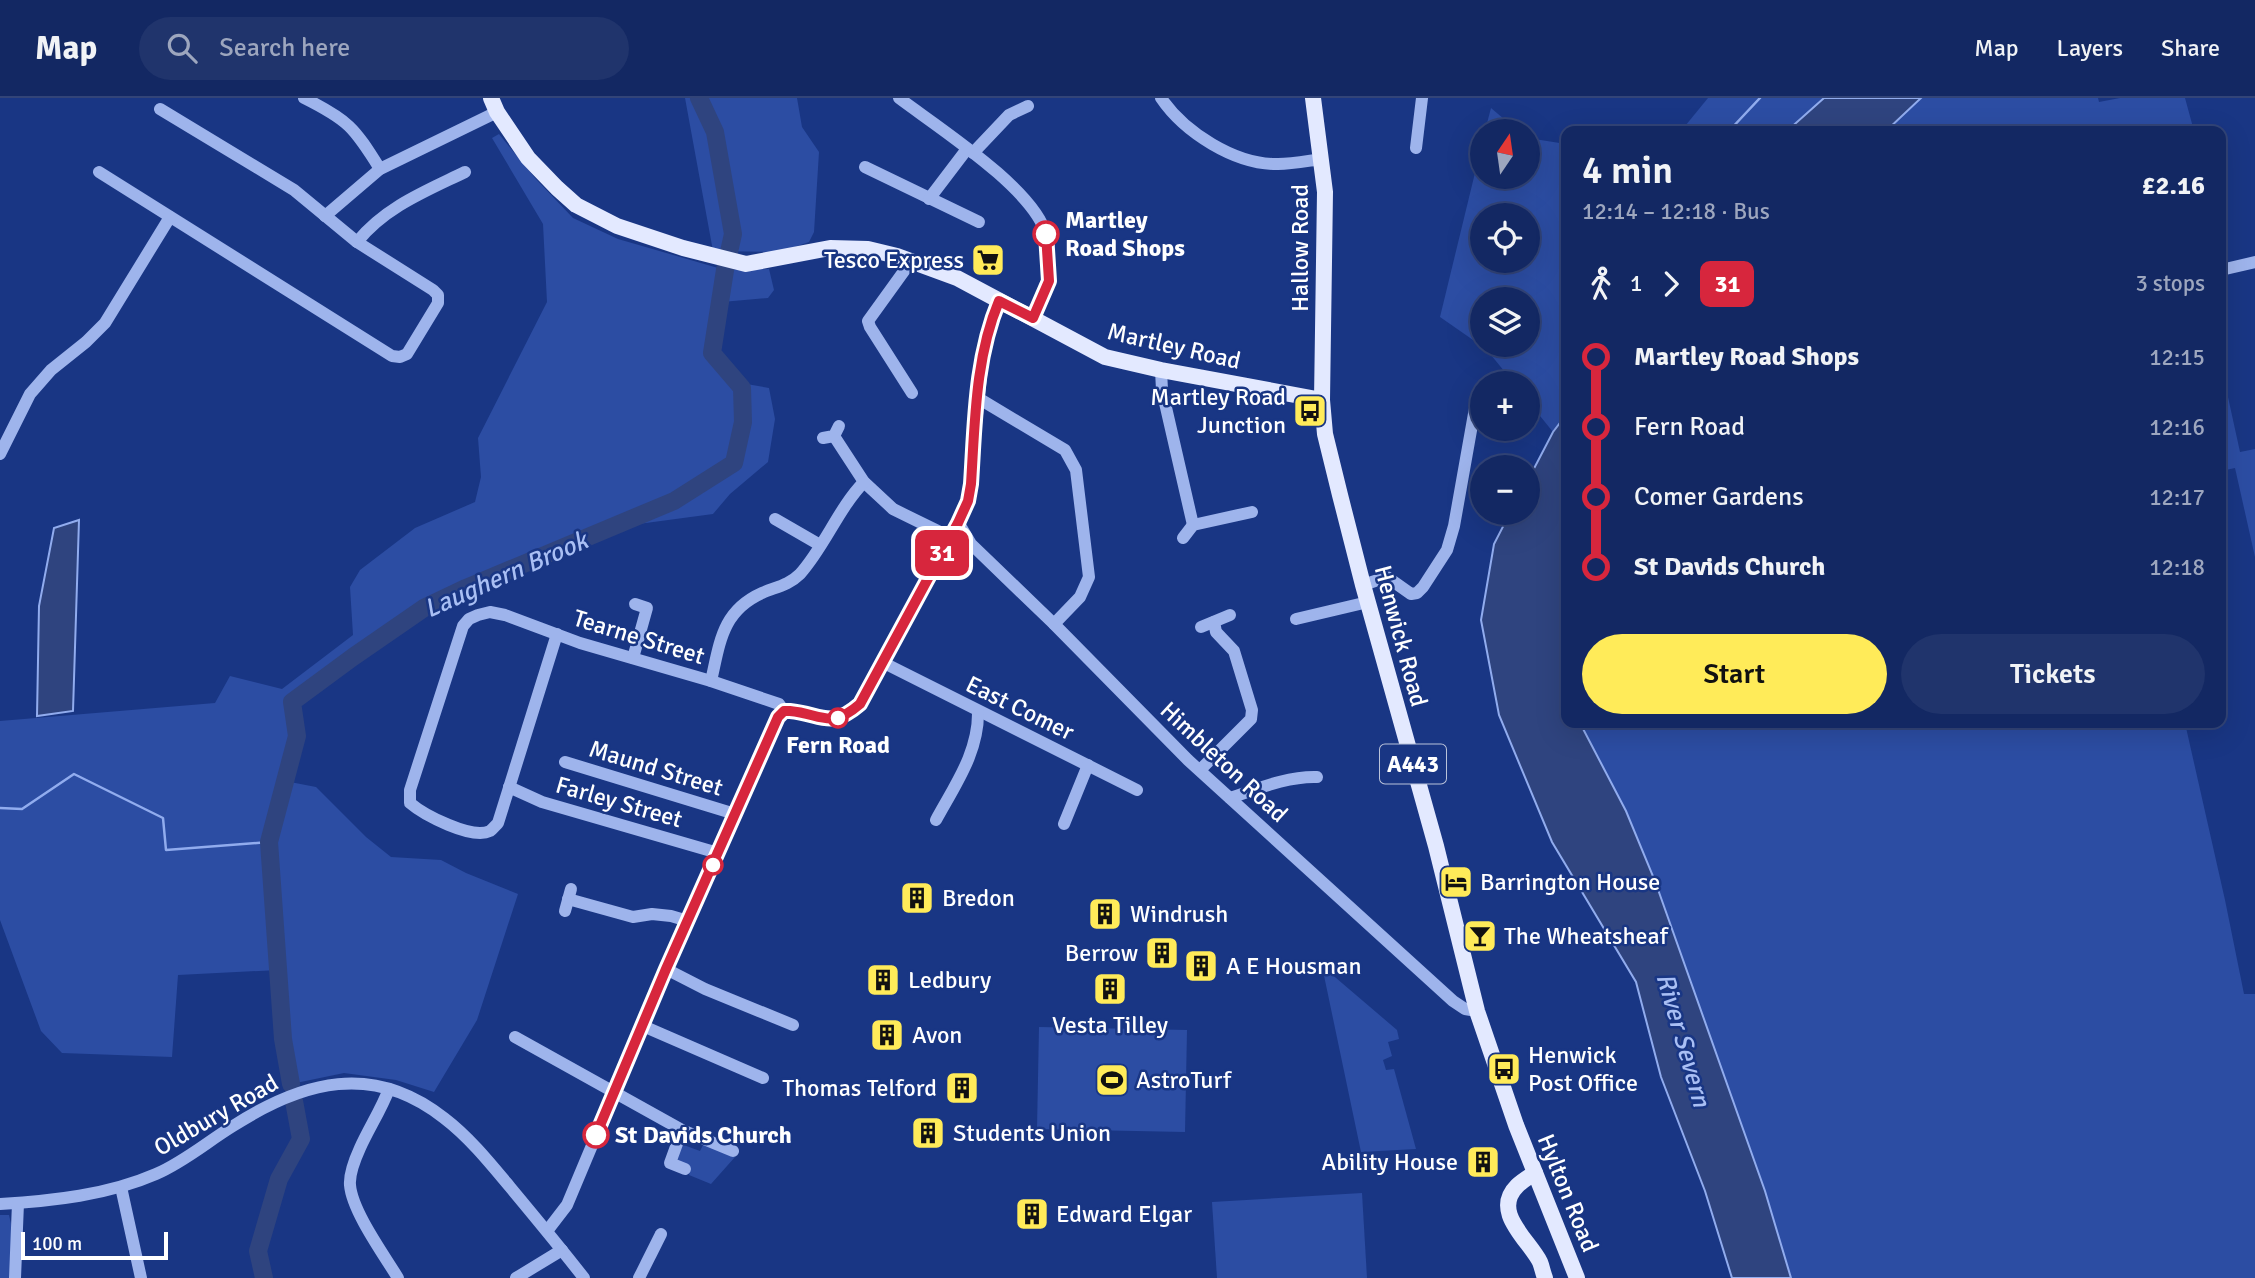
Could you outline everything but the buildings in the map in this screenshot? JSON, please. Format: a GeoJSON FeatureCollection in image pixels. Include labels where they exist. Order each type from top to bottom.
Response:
{"type":"FeatureCollection","features":[{"type":"Feature","properties":{"kind":"main road","name":"Hallow Road"},"geometry":{"type":"LineString","coordinates":[[1313,98],[1325,192],[1322,400]]}},
{"type":"Feature","properties":{"kind":"main road","name":"Martley Road"},"geometry":{"type":"LineString","coordinates":[[494,105],[528,158],[576,205],[617,226],[746,264],[830,248],[868,249],[912,260],[957,278],[1105,356],[1161,370],[1322,400]]}},
{"type":"Feature","properties":{"kind":"main road","name":"Henwick Road"},"geometry":{"type":"LineString","coordinates":[[1322,400],[1325,434],[1363,585],[1436,846],[1478,1012],[1516,1125]]}},
{"type":"Feature","properties":{"kind":"main road","name":"Hylton Road"},"geometry":{"type":"LineString","coordinates":[[1516,1125],[1577,1278]]}},
{"type":"Feature","properties":{"kind":"main road"},"geometry":{"type":"LineString","coordinates":[[1535,1173],[1516,1186],[1508,1201],[1514,1225],[1539,1261],[1545,1278]]}},
{"type":"Feature","properties":{"kind":"street"},"geometry":{"type":"LineString","coordinates":[[304,98],[346,122],[358,134],[380,169]]}},
{"type":"Feature","properties":{"kind":"street"},"geometry":{"type":"LineString","coordinates":[[899,98],[970,151],[1019,193],[1034,211],[1046,234],[1049,281],[1033,318]]}},
{"type":"Feature","properties":{"kind":"street"},"geometry":{"type":"LineString","coordinates":[[1161,98],[1187,128],[1227,152],[1277,164],[1322,159]]}},
{"type":"Feature","properties":{"kind":"street"},"geometry":{"type":"LineString","coordinates":[[1416,148],[1422,98]]}},
{"type":"Feature","properties":{"kind":"street"},"geometry":{"type":"LineString","coordinates":[[325,216],[380,169],[494,105]]}},
{"type":"Feature","properties":{"kind":"street"},"geometry":{"type":"LineString","coordinates":[[929,199],[970,151],[1009,115],[1028,106]]}},
{"type":"Feature","properties":{"kind":"street"},"geometry":{"type":"LineString","coordinates":[[99,172],[392,356],[407,354],[438,303],[438,295],[433,290],[357,242],[294,190],[160,109]]}},
{"type":"Feature","properties":{"kind":"street"},"geometry":{"type":"LineString","coordinates":[[865,167],[979,222]]}},
{"type":"Feature","properties":{"kind":"street"},"geometry":{"type":"LineString","coordinates":[[357,242],[368,228],[389,210],[465,172]]}},
{"type":"Feature","properties":{"kind":"street"},"geometry":{"type":"LineString","coordinates":[[0,454],[30,394],[51,370],[86,342],[104,323],[170,217]]}},
{"type":"Feature","properties":{"kind":"street"},"geometry":{"type":"LineString","coordinates":[[910,383],[868,321],[912,260]]}},
{"type":"Feature","properties":{"kind":"street"},"geometry":{"type":"LineString","coordinates":[[2226,269],[2255,262]]}},
{"type":"Feature","properties":{"kind":"street"},"geometry":{"type":"LineString","coordinates":[[547,1230],[567,1205],[666,969],[778,717],[784,711],[795,711],[824,719],[848,714],[860,704],[958,523],[968,501],[971,484],[984,348],[999,301]]}},
{"type":"Feature","properties":{"kind":"street"},"geometry":{"type":"LineString","coordinates":[[1161,370],[1162,390],[1193,525]]}},
{"type":"Feature","properties":{"kind":"street"},"geometry":{"type":"LineString","coordinates":[[978,398],[1065,450],[1076,470],[1089,577],[1080,597],[1054,624]]}},
{"type":"Feature","properties":{"kind":"street"},"geometry":{"type":"LineString","coordinates":[[832,433],[864,482],[893,509],[950,537]]}},
{"type":"Feature","properties":{"kind":"street"},"geometry":{"type":"LineString","coordinates":[[1363,585],[1387,577],[1411,594],[1417,593],[1423,587],[1447,550],[1454,526],[1470,436]]}},
{"type":"Feature","properties":{"kind":"street"},"geometry":{"type":"LineString","coordinates":[[710,681],[724,628],[740,606],[765,592],[790,583],[801,573],[841,510],[864,482]]}},
{"type":"Feature","properties":{"kind":"street"},"geometry":{"type":"LineString","coordinates":[[1183,538],[1193,525],[1253,511]]}},
{"type":"Feature","properties":{"kind":"street"},"geometry":{"type":"LineString","coordinates":[[773,519],[820,545]]}},
{"type":"Feature","properties":{"kind":"street","name":"Himbleton Road"},"geometry":{"type":"LineString","coordinates":[[958,523],[971,544],[1188,760],[1452,1001],[1465,1010],[1478,1012]]}},
{"type":"Feature","properties":{"kind":"street"},"geometry":{"type":"LineString","coordinates":[[1296,620],[1368,602]]}},
{"type":"Feature","properties":{"kind":"street"},"geometry":{"type":"LineString","coordinates":[[633,658],[647,608],[635,604]]}},
{"type":"Feature","properties":{"kind":"street","name":"Tearne Street"},"geometry":{"type":"LineString","coordinates":[[509,787],[498,823],[490,831],[475,833],[461,830],[419,811],[411,803],[410,790],[463,626],[478,615],[490,612],[505,615],[556,634],[779,704],[784,711]]}},
{"type":"Feature","properties":{"kind":"street"},"geometry":{"type":"LineString","coordinates":[[1201,627],[1230,615]]}},
{"type":"Feature","properties":{"kind":"street"},"geometry":{"type":"LineString","coordinates":[[1200,770],[1251,719],[1252,710],[1234,651],[1216,632],[1214,622]]}},
{"type":"Feature","properties":{"kind":"street"},"geometry":{"type":"LineString","coordinates":[[509,787],[556,634]]}},
{"type":"Feature","properties":{"kind":"street","name":"East Comer"},"geometry":{"type":"LineString","coordinates":[[884,663],[1137,790]]}},
{"type":"Feature","properties":{"kind":"street"},"geometry":{"type":"LineString","coordinates":[[936,820],[972,753],[978,711]]}},
{"type":"Feature","properties":{"kind":"street","name":"Maund Street"},"geometry":{"type":"LineString","coordinates":[[565,762],[735,814]]}},
{"type":"Feature","properties":{"kind":"street"},"geometry":{"type":"LineString","coordinates":[[1064,824],[1088,765]]}},
{"type":"Feature","properties":{"kind":"street"},"geometry":{"type":"LineString","coordinates":[[1230,798],[1281,782],[1317,777]]}},
{"type":"Feature","properties":{"kind":"street","name":"Farley Street"},"geometry":{"type":"LineString","coordinates":[[509,787],[542,802],[718,853]]}},
{"type":"Feature","properties":{"kind":"street"},"geometry":{"type":"LineString","coordinates":[[568,899],[634,917],[652,914],[688,921]]}},
{"type":"Feature","properties":{"kind":"street"},"geometry":{"type":"LineString","coordinates":[[666,969],[705,989],[780,1015],[793,1025]]}},
{"type":"Feature","properties":{"kind":"street"},"geometry":{"type":"LineString","coordinates":[[643,1026],[763,1078]]}},
{"type":"Feature","properties":{"kind":"street"},"geometry":{"type":"LineString","coordinates":[[515,1037],[682,1130],[733,1151]]}},
{"type":"Feature","properties":{"kind":"street","name":"Oldbury Road"},"geometry":{"type":"LineString","coordinates":[[0,1204],[73,1196],[121,1187],[180,1162],[269,1104],[310,1088],[354,1082],[412,1097],[445,1118],[483,1154],[584,1278]]}},
{"type":"Feature","properties":{"kind":"street"},"geometry":{"type":"LineString","coordinates":[[389,1089],[382,1109],[360,1147],[350,1184],[360,1214],[398,1278]]}},
{"type":"Feature","properties":{"kind":"street"},"geometry":{"type":"LineString","coordinates":[[682,1130],[670,1163],[685,1170]]}},
{"type":"Feature","properties":{"kind":"street"},"geometry":{"type":"LineString","coordinates":[[121,1187],[141,1278]]}},
{"type":"Feature","properties":{"kind":"street"},"geometry":{"type":"LineString","coordinates":[[15,1278],[18,1203]]}},
{"type":"Feature","properties":{"kind":"street"},"geometry":{"type":"LineString","coordinates":[[639,1278],[661,1234]]}},
{"type":"Feature","properties":{"kind":"street"},"geometry":{"type":"LineString","coordinates":[[516,1278],[562,1250]]}},
{"type":"Feature","properties":{"kind":"shaded area"},"geometry":{"type":"Polygon","coordinates":[[[685,98],[797,98],[802,127],[819,152],[814,232],[809,242],[780,252],[713,251],[685,98]]]}},
{"type":"Feature","properties":{"kind":"shaded area"},"geometry":{"type":"Polygon","coordinates":[[[1708,98],[1824,98],[1793,126],[1685,126],[1708,98]]]}},
{"type":"Feature","properties":{"kind":"shaded area"},"geometry":{"type":"Polygon","coordinates":[[[1921,98],[2098,98],[2099,102],[2120,98],[2185,98],[2193,126],[1891,126],[1921,98]]]}},
{"type":"Feature","properties":{"kind":"shaded area"},"geometry":{"type":"Polygon","coordinates":[[[1491,108],[1504,119],[1488,119],[1491,108]]]}},
{"type":"Feature","properties":{"kind":"shaded area"},"geometry":{"type":"Polygon","coordinates":[[[499,134],[573,218],[618,239],[725,270],[769,269],[774,290],[768,298],[722,302],[712,352],[735,382],[769,388],[775,419],[768,462],[730,494],[713,514],[616,527],[466,588],[424,608],[292,702],[297,736],[285,781],[316,787],[366,837],[391,857],[441,860],[518,894],[477,1020],[434,1092],[396,1080],[344,1073],[291,1084],[283,1038],[278,970],[178,975],[172,1057],[62,1053],[41,1031],[0,920],[0,721],[215,703],[230,676],[282,689],[353,635],[350,587],[360,570],[415,528],[475,502],[481,477],[478,438],[547,302],[543,224],[492,138],[499,134]]]}},
{"type":"Feature","properties":{"kind":"shaded area"},"geometry":{"type":"Polygon","coordinates":[[[1540,140],[1561,143],[1561,422],[1553,432],[1540,416],[1540,371],[1504,371],[1493,357],[1540,357],[1540,287],[1470,287],[1470,338],[1440,317],[1471,189],[1540,189],[1540,140]]]}},
{"type":"Feature","properties":{"kind":"shaded area"},"geometry":{"type":"Polygon","coordinates":[[[2226,388],[2240,452],[2255,449],[2255,557],[2235,468],[2226,470],[2226,388]]]}},
{"type":"Feature","properties":{"kind":"shaded area"},"geometry":{"type":"Polygon","coordinates":[[[1583,728],[2186,728],[2244,994],[2255,994],[2255,1278],[1791,1278],[1765,1191],[1655,881],[1626,811],[1583,728]]]}},
{"type":"Feature","properties":{"kind":"shaded area"},"geometry":{"type":"Polygon","coordinates":[[[1322,966],[1397,1030],[1399,1039],[1388,1042],[1392,1056],[1383,1060],[1386,1070],[1394,1069],[1416,1149],[1361,1152],[1322,966]]]}},
{"type":"Feature","properties":{"kind":"shaded area","name":"AstroTurf"},"geometry":{"type":"Polygon","coordinates":[[[1039,1027],[1187,1030],[1185,1132],[1037,1129],[1039,1027]]]}},
{"type":"Feature","properties":{"kind":"shaded area"},"geometry":{"type":"Polygon","coordinates":[[[704,1143],[735,1157],[711,1184],[689,1175],[691,1169],[677,1163],[681,1144],[700,1151],[704,1143]]]}},
{"type":"Feature","properties":{"kind":"shaded area"},"geometry":{"type":"Polygon","coordinates":[[[1362,1193],[1367,1278],[1217,1278],[1212,1202],[1362,1193]]]}},
{"type":"Feature","properties":{"kind":"shaded area"},"geometry":{"type":"Polygon","coordinates":[[[0,1215],[9,1215],[12,1228],[11,1278],[0,1278],[0,1215]]]}},
{"type":"Feature","properties":{"kind":"water"},"geometry":{"type":"Polygon","coordinates":[[[1824,98],[1921,98],[1891,126],[1793,126],[1824,98]]]}},
{"type":"Feature","properties":{"kind":"water","name":"River Severn"},"geometry":{"type":"Polygon","coordinates":[[[1561,422],[1561,728],[1583,728],[1626,811],[1655,881],[1765,1191],[1791,1278],[1732,1278],[1705,1191],[1661,1077],[1636,982],[1552,842],[1499,715],[1481,620],[1494,544],[1504,525],[1540,525],[1540,457],[1561,422]]]}},
{"type":"Feature","properties":{"kind":"water"},"geometry":{"type":"Polygon","coordinates":[[[79,520],[73,711],[37,716],[39,606],[54,528],[79,520]]]}},
{"type":"Feature","properties":{"kind":"waterway","name":"Laughern Brook"},"geometry":{"type":"LineString","coordinates":[[291,1084],[283,1039],[269,842],[297,736],[292,702],[424,608],[674,501],[734,463],[743,422],[742,388],[712,353],[733,234],[715,132],[699,98]]}},
{"type":"Feature","properties":{"kind":"waterway"},"geometry":{"type":"LineString","coordinates":[[1734,126],[1760,98]]}},
{"type":"Feature","properties":{"kind":"waterway"},"geometry":{"type":"LineString","coordinates":[[0,808],[22,809],[74,774],[163,818],[166,850],[269,842]]}},
{"type":"Feature","properties":{"kind":"waterway","name":"Laughern Brook"},"geometry":{"type":"LineString","coordinates":[[264,1278],[258,1251],[279,1179],[301,1139],[294,1101]]}},
{"type":"Feature","properties":{"kind":"bus line","name":"31"},"geometry":{"type":"LineString","coordinates":[[596,1135],[778,717],[784,711],[795,711],[824,719],[838,718],[860,704],[958,523],[968,501],[971,484],[984,348],[991,320],[999,301],[1033,318],[1049,281],[1046,234]]}},
{"type":"Feature","properties":{"kind":"place","name":"Martley Road Shops"},"geometry":{"type":"Point","coordinates":[1046,234]}},
{"type":"Feature","properties":{"kind":"place","name":"Tesco Express"},"geometry":{"type":"Point","coordinates":[988,260]}},
{"type":"Feature","properties":{"kind":"place","name":"Martley Road Junction"},"geometry":{"type":"Point","coordinates":[1310,411]}},
{"type":"Feature","properties":{"kind":"place","name":"Fern Road"},"geometry":{"type":"Point","coordinates":[838,718]}},
{"type":"Feature","properties":{"kind":"place","name":"Barrington House"},"geometry":{"type":"Point","coordinates":[1456,882]}},
{"type":"Feature","properties":{"kind":"place","name":"Bredon"},"geometry":{"type":"Point","coordinates":[917,898]}},
{"type":"Feature","properties":{"kind":"place","name":"Windrush"},"geometry":{"type":"Point","coordinates":[1105,914]}},
{"type":"Feature","properties":{"kind":"place","name":"The Wheatsheaf"},"geometry":{"type":"Point","coordinates":[1480,936]}},
{"type":"Feature","properties":{"kind":"place","name":"Berrow"},"geometry":{"type":"Point","coordinates":[1162,953]}},
{"type":"Feature","properties":{"kind":"place","name":"A E Housman"},"geometry":{"type":"Point","coordinates":[1201,966]}},
{"type":"Feature","properties":{"kind":"place","name":"Ledbury"},"geometry":{"type":"Point","coordinates":[883,980]}},
{"type":"Feature","properties":{"kind":"place","name":"Vesta Tilley"},"geometry":{"type":"Point","coordinates":[1110,989]}},
{"type":"Feature","properties":{"kind":"place","name":"Avon"},"geometry":{"type":"Point","coordinates":[887,1035]}},
{"type":"Feature","properties":{"kind":"place","name":"Henwick Post Office"},"geometry":{"type":"Point","coordinates":[1504,1069]}},
{"type":"Feature","properties":{"kind":"place","name":"AstroTurf"},"geometry":{"type":"Point","coordinates":[1112,1080]}},
{"type":"Feature","properties":{"kind":"place","name":"Thomas Telford"},"geometry":{"type":"Point","coordinates":[962,1088]}},
{"type":"Feature","properties":{"kind":"place","name":"Students Union"},"geometry":{"type":"Point","coordinates":[928,1133]}},
{"type":"Feature","properties":{"kind":"place","name":"St Davids Church"},"geometry":{"type":"Point","coordinates":[596,1135]}},
{"type":"Feature","properties":{"kind":"place","name":"Ability House"},"geometry":{"type":"Point","coordinates":[1483,1162]}},
{"type":"Feature","properties":{"kind":"place","name":"Edward Elgar"},"geometry":{"type":"Point","coordinates":[1032,1214]}}]}
